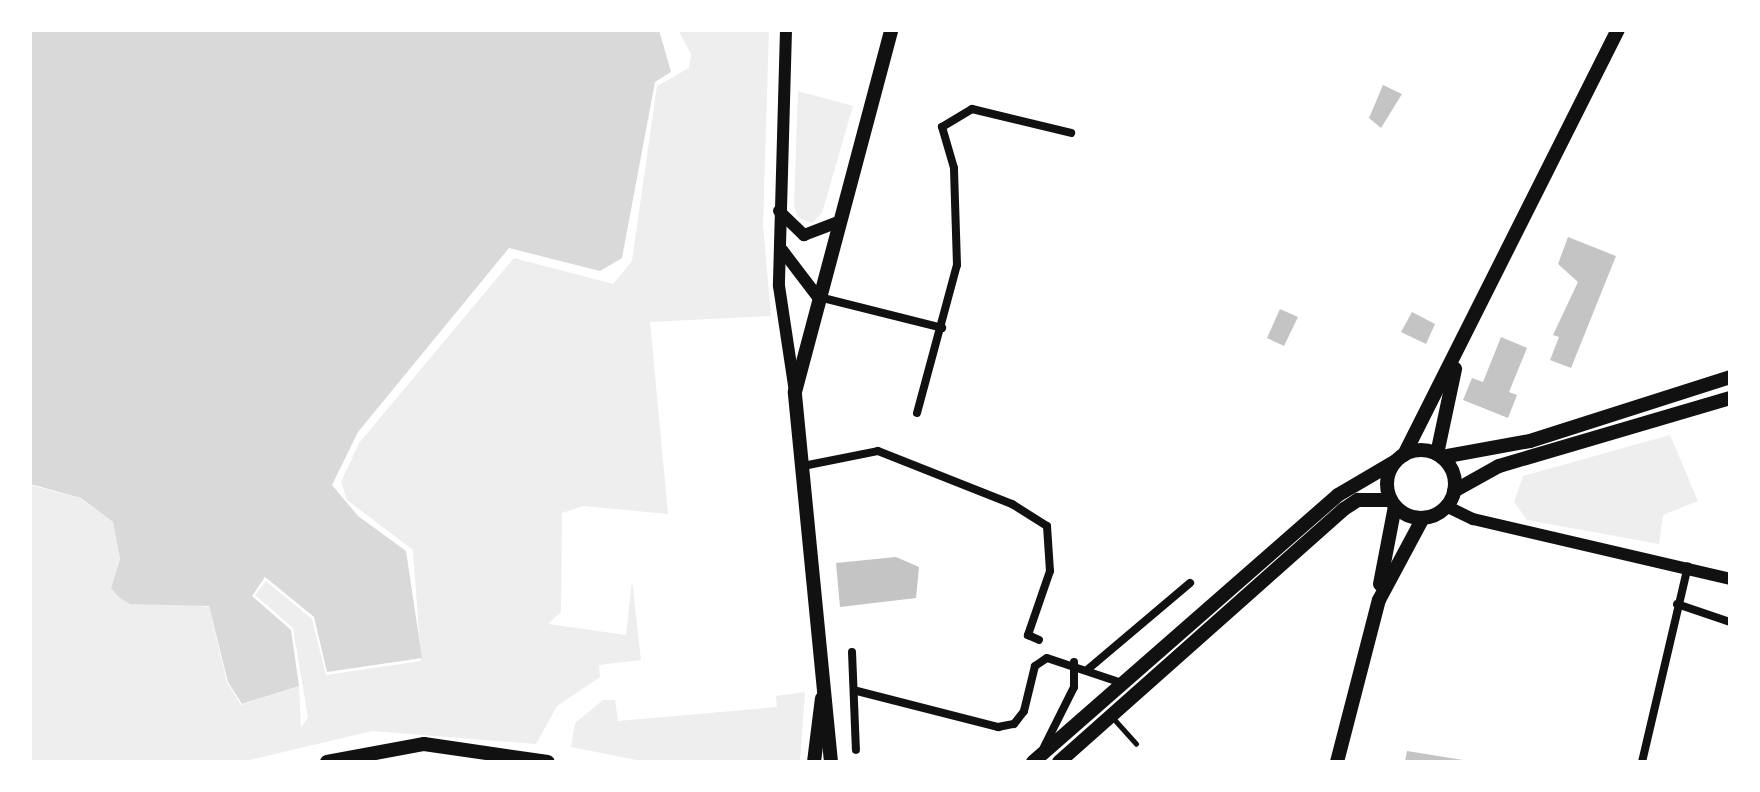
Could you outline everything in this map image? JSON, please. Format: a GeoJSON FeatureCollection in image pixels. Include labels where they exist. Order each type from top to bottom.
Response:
{"type":"FeatureCollection","features":[{"type":"Feature","properties":{"kind":"main road"},"geometry":{"type":"LineString","coordinates":[[831,762],[795,392],[836,223],[891,30]]}},
{"type":"Feature","properties":{"kind":"main road"},"geometry":{"type":"LineString","coordinates":[[1337,762],[1379,600],[1393,503],[1387,480],[1461,347],[1618,30]]}},
{"type":"Feature","properties":{"kind":"main road"},"geometry":{"type":"LineString","coordinates":[[1454,491],[1439,456],[1461,347]]}},
{"type":"Feature","properties":{"kind":"main road"},"geometry":{"type":"LineString","coordinates":[[1035,760],[1338,495],[1400,458],[1439,456],[1530,441],[1730,377]]}},
{"type":"Feature","properties":{"kind":"main road"},"geometry":{"type":"LineString","coordinates":[[1379,600],[1423,518],[1446,506],[1454,491],[1499,466],[1730,398]]}},
{"type":"Feature","properties":{"kind":"main road"},"geometry":{"type":"LineString","coordinates":[[1059,762],[1344,509],[1369,497],[1393,503],[1423,518]]}},
{"type":"Feature","properties":{"kind":"main road"},"geometry":{"type":"LineString","coordinates":[[814,761],[824,677]]}},
{"type":"Feature","properties":{"kind":"main road"},"geometry":{"type":"LineString","coordinates":[[334,761],[424,744],[548,762]]}},
{"type":"Feature","properties":{"kind":"main road"},"geometry":{"type":"LineString","coordinates":[[334,761],[365,762]]}},
{"type":"Feature","properties":{"kind":"street"},"geometry":{"type":"LineString","coordinates":[[786,30],[779,243],[781,312],[795,392]]}},
{"type":"Feature","properties":{"kind":"street"},"geometry":{"type":"LineString","coordinates":[[917,413],[942,328],[959,242],[954,168],[942,127],[972,109],[1071,133]]}},
{"type":"Feature","properties":{"kind":"street"},"geometry":{"type":"LineString","coordinates":[[779,211],[804,235],[836,223]]}},
{"type":"Feature","properties":{"kind":"street"},"geometry":{"type":"LineString","coordinates":[[779,243],[817,296],[942,328]]}},
{"type":"Feature","properties":{"kind":"street"},"geometry":{"type":"LineString","coordinates":[[803,466],[878,451],[1012,504],[1047,526],[1050,571],[1028,635],[1039,640]]}},
{"type":"Feature","properties":{"kind":"street"},"geometry":{"type":"LineString","coordinates":[[1446,506],[1473,519],[1689,566],[1730,579]]}},
{"type":"Feature","properties":{"kind":"street"},"geometry":{"type":"LineString","coordinates":[[1642,762],[1677,604],[1689,566]]}},
{"type":"Feature","properties":{"kind":"street"},"geometry":{"type":"LineString","coordinates":[[1087,670],[1190,583]]}},
{"type":"Feature","properties":{"kind":"street"},"geometry":{"type":"LineString","coordinates":[[1677,604],[1730,622]]}},
{"type":"Feature","properties":{"kind":"street"},"geometry":{"type":"LineString","coordinates":[[852,652],[857,691],[856,750]]}},
{"type":"Feature","properties":{"kind":"street"},"geometry":{"type":"LineString","coordinates":[[857,691],[998,727],[1014,724],[1024,711],[1035,666],[1057,656],[1123,683]]}},
{"type":"Feature","properties":{"kind":"street"},"geometry":{"type":"LineString","coordinates":[[1035,760],[1074,687],[1074,662]]}},
{"type":"Feature","properties":{"kind":"lane"},"geometry":{"type":"LineString","coordinates":[[1112,716],[1136,744]]}},
{"type":"Feature","properties":{"kind":"shaded area"},"geometry":{"type":"Polygon","coordinates":[[[30,30],[659,30],[671,72],[655,82],[622,258],[600,271],[509,248],[358,432],[332,485],[358,516],[406,551],[422,658],[327,672],[314,617],[265,577],[252,596],[291,630],[299,686],[242,704],[228,682],[209,606],[130,604],[117,596],[111,588],[120,559],[113,522],[81,498],[30,484],[30,30]]]}},
{"type":"Feature","properties":{"kind":"shaded area"},"geometry":{"type":"Polygon","coordinates":[[[678,30],[769,30],[763,225],[771,316],[650,322],[668,514],[583,506],[562,513],[561,612],[548,624],[626,635],[632,580],[641,660],[599,665],[600,677],[557,706],[536,744],[372,731],[241,762],[30,762],[30,485],[80,498],[113,522],[120,558],[111,588],[117,597],[209,607],[227,682],[241,705],[299,686],[301,727],[308,718],[293,628],[255,595],[266,581],[312,619],[326,675],[421,661],[413,550],[347,500],[341,482],[359,443],[514,258],[613,284],[632,261],[657,86],[689,68],[691,54],[678,30]]]}},
{"type":"Feature","properties":{"kind":"shaded area"},"geometry":{"type":"Polygon","coordinates":[[[798,91],[853,106],[822,213],[812,223],[798,218],[794,205],[798,91]]]}},
{"type":"Feature","properties":{"kind":"shaded area"},"geometry":{"type":"Polygon","coordinates":[[[1670,435],[1698,501],[1663,515],[1659,544],[1527,520],[1514,502],[1523,476],[1670,435]]]}},
{"type":"Feature","properties":{"kind":"shaded area"},"geometry":{"type":"Polygon","coordinates":[[[805,692],[800,762],[647,762],[571,747],[575,723],[603,700],[615,700],[618,721],[777,707],[776,696],[805,692]]]}},
{"type":"Feature","properties":{"kind":"building"},"geometry":{"type":"Polygon","coordinates":[[[1383,85],[1402,94],[1381,128],[1369,118],[1383,85]]]}},
{"type":"Feature","properties":{"kind":"building"},"geometry":{"type":"Polygon","coordinates":[[[1568,237],[1616,256],[1571,368],[1550,360],[1559,337],[1553,335],[1578,282],[1558,264],[1568,237]]]}},
{"type":"Feature","properties":{"kind":"building"},"geometry":{"type":"Polygon","coordinates":[[[1280,309],[1298,317],[1284,346],[1267,338],[1280,309]]]}},
{"type":"Feature","properties":{"kind":"building"},"geometry":{"type":"Polygon","coordinates":[[[1412,312],[1435,324],[1426,344],[1401,332],[1412,312]]]}},
{"type":"Feature","properties":{"kind":"building"},"geometry":{"type":"Polygon","coordinates":[[[1501,337],[1527,348],[1509,392],[1517,395],[1508,418],[1463,400],[1472,378],[1483,382],[1501,337]]]}},
{"type":"Feature","properties":{"kind":"building"},"geometry":{"type":"Polygon","coordinates":[[[896,557],[919,567],[916,598],[840,607],[836,563],[896,557]]]}},
{"type":"Feature","properties":{"kind":"building"},"geometry":{"type":"Polygon","coordinates":[[[1407,751],[1463,760],[1463,762],[1405,762],[1407,751]]]}}]}
